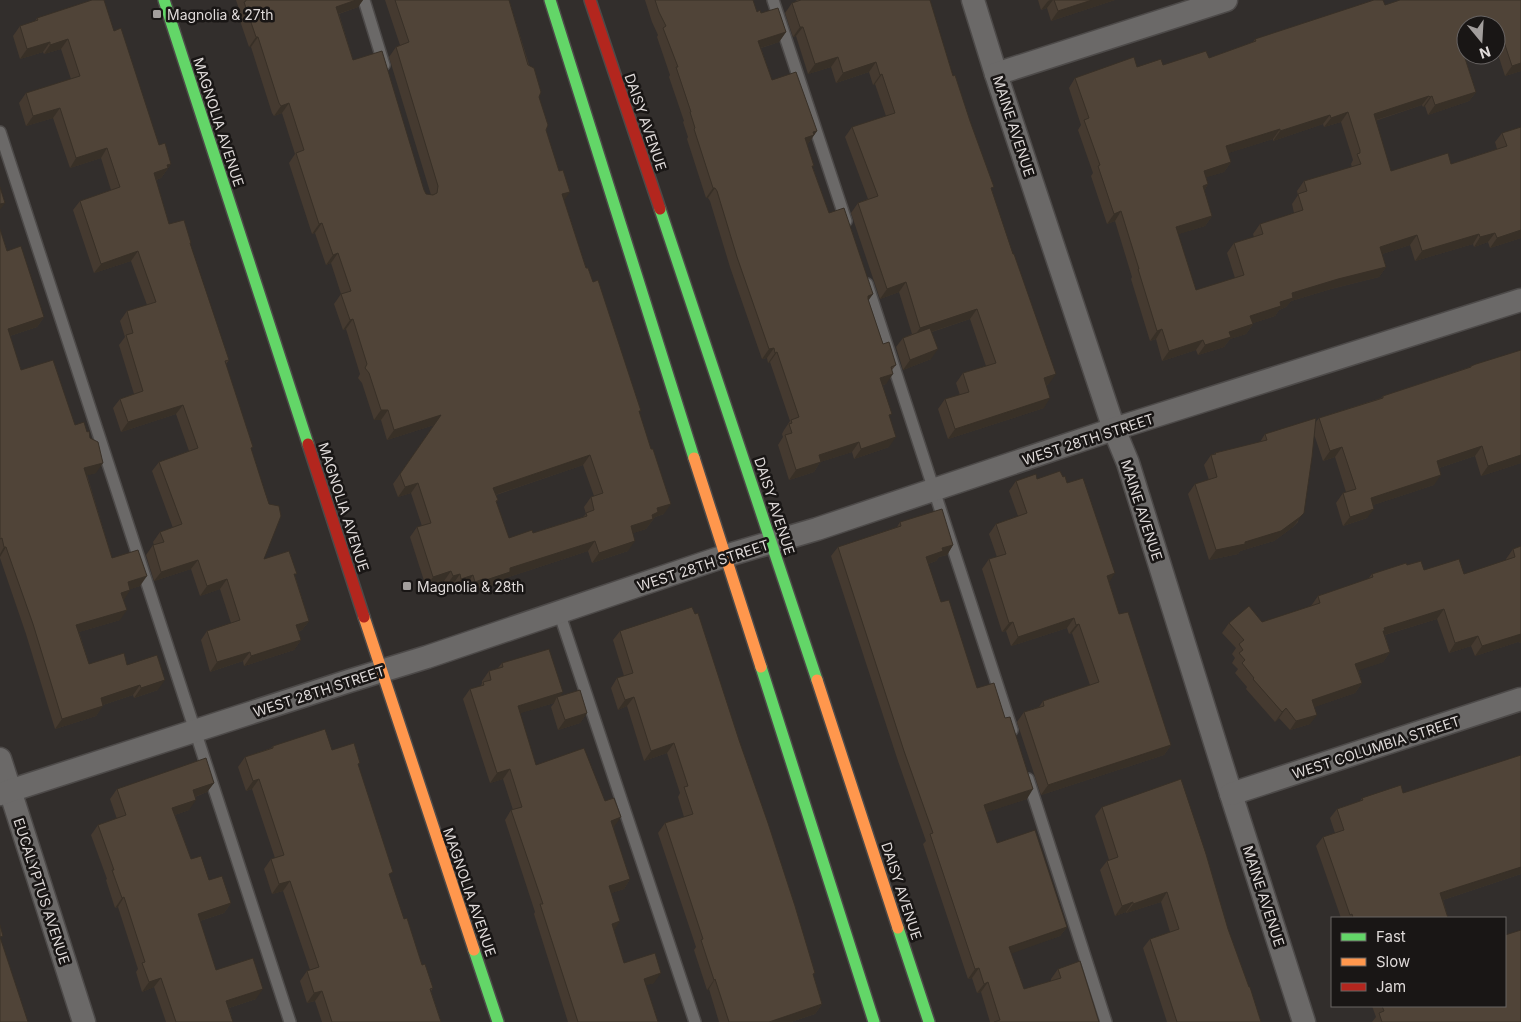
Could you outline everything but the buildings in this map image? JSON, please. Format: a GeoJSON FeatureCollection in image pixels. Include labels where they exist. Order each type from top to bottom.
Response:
{"type":"FeatureCollection","features":[{"type":"Feature","properties":{"kind":"street","name":"MAGNOLIA AVENUE"},"geometry":{"type":"LineString","coordinates":[[164,0],[414,772],[498,1022]]}},
{"type":"Feature","properties":{"kind":"street"},"geometry":{"type":"LineString","coordinates":[[550,0],[874,1022]]}},
{"type":"Feature","properties":{"kind":"street","name":"DAISY AVENUE"},"geometry":{"type":"LineString","coordinates":[[590,0],[929,1022]]}},
{"type":"Feature","properties":{"kind":"street","name":"MAINE AVENUE"},"geometry":{"type":"LineString","coordinates":[[973,0],[1114,429],[1128,464],[1304,1022]]}},
{"type":"Feature","properties":{"kind":"street"},"geometry":{"type":"LineString","coordinates":[[996,74],[1182,7],[1226,0]]}},
{"type":"Feature","properties":{"kind":"street","name":"WEST 28TH STREET"},"geometry":{"type":"LineString","coordinates":[[5,793],[349,680],[382,671],[725,556],[772,544],[1114,429],[1521,300]]}},
{"type":"Feature","properties":{"kind":"street","name":"WEST COLUMBIA STREET"},"geometry":{"type":"LineString","coordinates":[[1231,794],[1521,699]]}},
{"type":"Feature","properties":{"kind":"street","name":"EUCALYPTUS AVENUE"},"geometry":{"type":"LineString","coordinates":[[0,759],[5,793],[84,1022]]}},
{"type":"Feature","properties":{"kind":"lane"},"geometry":{"type":"LineString","coordinates":[[364,0],[387,75]]}},
{"type":"Feature","properties":{"kind":"lane"},"geometry":{"type":"LineString","coordinates":[[773,0],[851,236]]}},
{"type":"Feature","properties":{"kind":"lane"},"geometry":{"type":"LineString","coordinates":[[0,132],[290,1022]]}},
{"type":"Feature","properties":{"kind":"lane"},"geometry":{"type":"LineString","coordinates":[[863,273],[1014,737]]}},
{"type":"Feature","properties":{"kind":"lane"},"geometry":{"type":"LineString","coordinates":[[559,612],[695,1022]]}},
{"type":"Feature","properties":{"kind":"lane"},"geometry":{"type":"LineString","coordinates":[[1024,766],[1106,1022]]}},
{"type":"Feature","properties":{"kind":"traffic: fast"},"geometry":{"type":"LineString","coordinates":[[164,0],[308,444]]}},
{"type":"Feature","properties":{"kind":"traffic: fast"},"geometry":{"type":"LineString","coordinates":[[550,0],[694,458]]}},
{"type":"Feature","properties":{"kind":"traffic: fast"},"geometry":{"type":"LineString","coordinates":[[660,209],[817,680]]}},
{"type":"Feature","properties":{"kind":"traffic: fast"},"geometry":{"type":"LineString","coordinates":[[761,667],[874,1022]]}},
{"type":"Feature","properties":{"kind":"traffic: fast"},"geometry":{"type":"LineString","coordinates":[[898,928],[929,1022]]}},
{"type":"Feature","properties":{"kind":"traffic: fast"},"geometry":{"type":"LineString","coordinates":[[474,950],[498,1022]]}},
{"type":"Feature","properties":{"kind":"traffic: slow"},"geometry":{"type":"LineString","coordinates":[[694,458],[761,667]]}},
{"type":"Feature","properties":{"kind":"traffic: slow"},"geometry":{"type":"LineString","coordinates":[[364,617],[474,950]]}},
{"type":"Feature","properties":{"kind":"traffic: slow"},"geometry":{"type":"LineString","coordinates":[[817,680],[898,928]]}},
{"type":"Feature","properties":{"kind":"traffic: jam"},"geometry":{"type":"LineString","coordinates":[[590,0],[660,209]]}},
{"type":"Feature","properties":{"kind":"traffic: jam"},"geometry":{"type":"LineString","coordinates":[[308,444],[364,617]]}},
{"type":"Feature","properties":{"kind":"place","name":"Magnolia & 27th"},"geometry":{"type":"Point","coordinates":[157,14]}},
{"type":"Feature","properties":{"kind":"place","name":"Magnolia & 28th"},"geometry":{"type":"Point","coordinates":[407,586]}}]}
